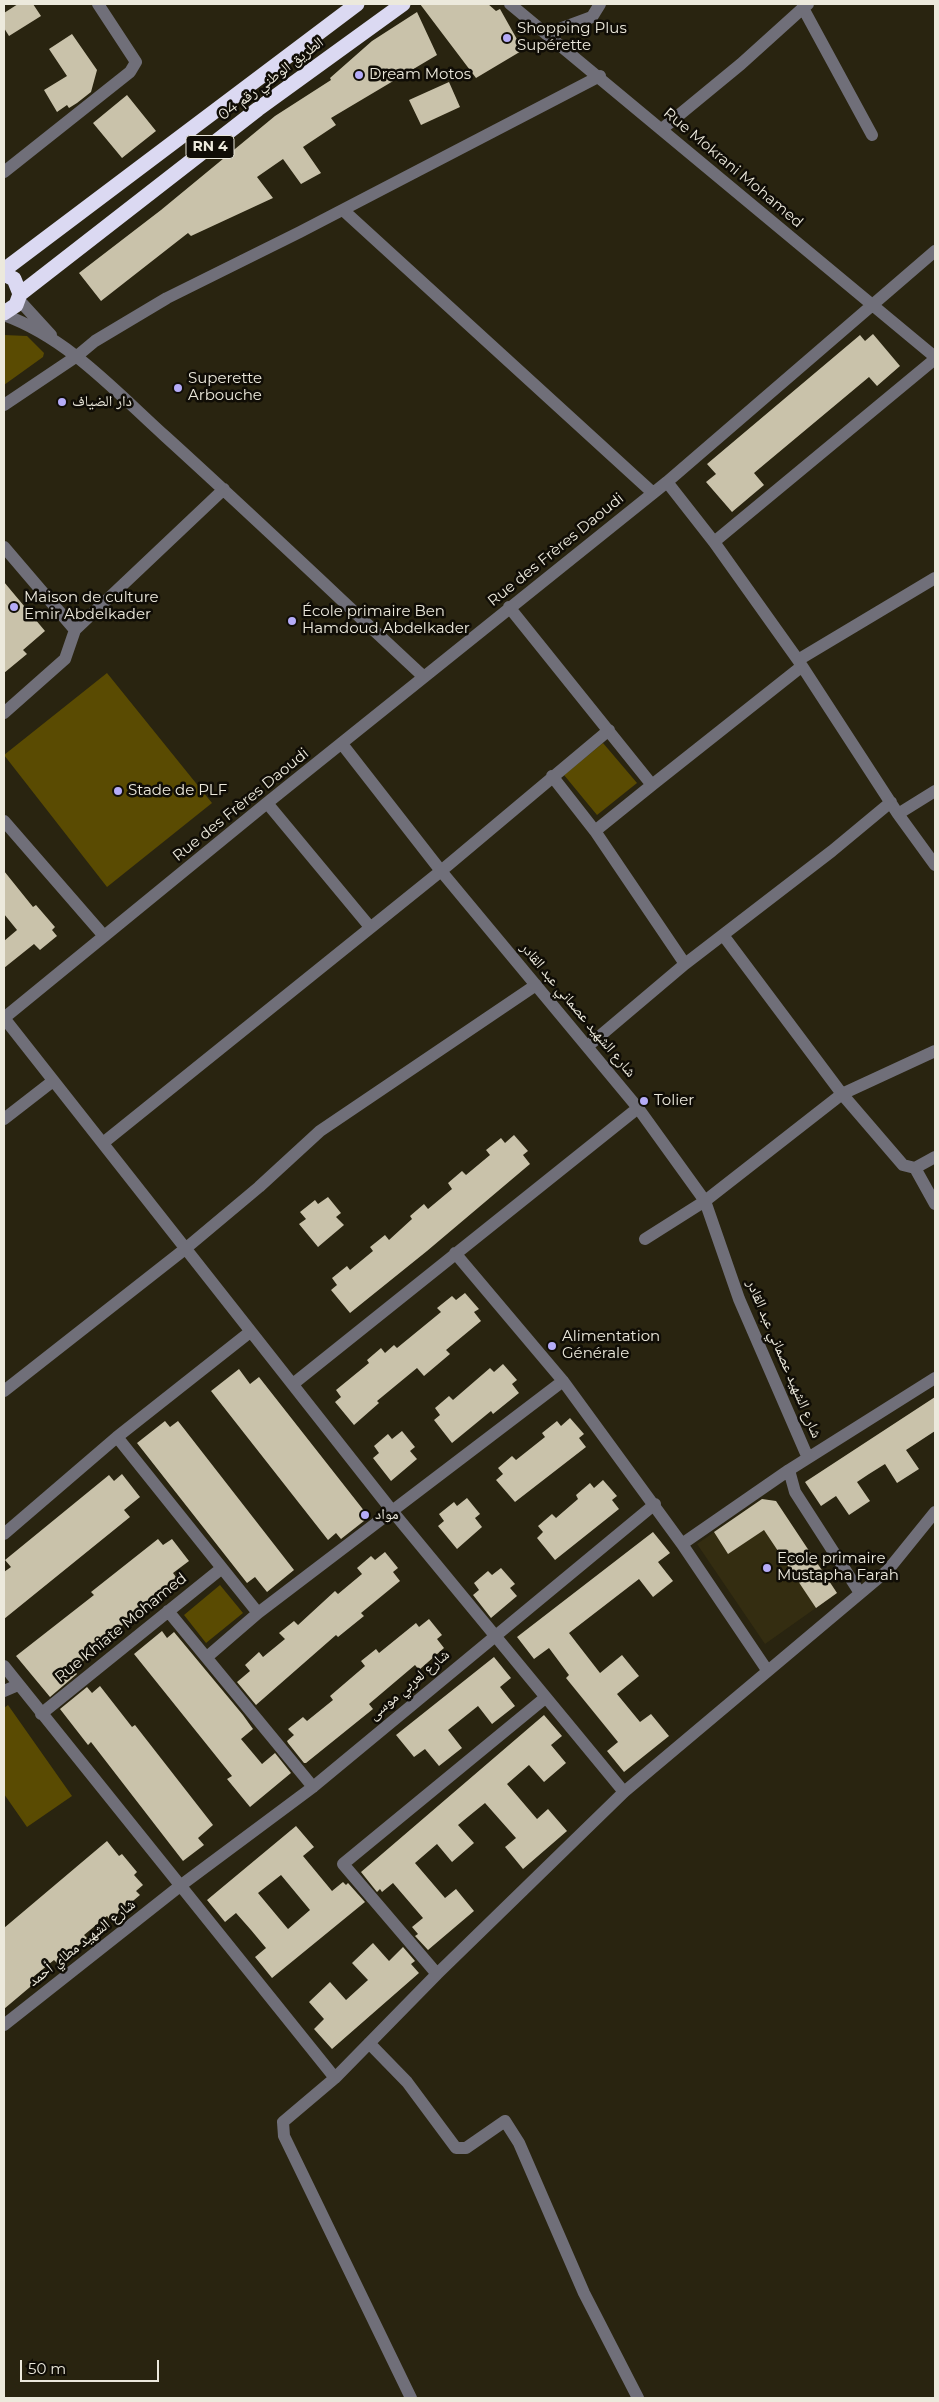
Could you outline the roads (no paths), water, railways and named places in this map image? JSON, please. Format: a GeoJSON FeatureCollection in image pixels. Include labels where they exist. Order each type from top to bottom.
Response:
{"type":"FeatureCollection","features":[{"type":"Feature","properties":{"kind":"highway","name":"الطريق الوطني رقم 04"},"geometry":{"type":"LineString","coordinates":[[4,270],[357,4]]}},
{"type":"Feature","properties":{"kind":"highway","name":"الطريق الوطني رقم 04"},"geometry":{"type":"LineString","coordinates":[[4,314],[11,310],[19,297],[258,109],[403,4]]}},
{"type":"Feature","properties":{"kind":"highway"},"geometry":{"type":"LineString","coordinates":[[4,274],[14,279],[19,297]]}},
{"type":"Feature","properties":{"kind":"street"},"geometry":{"type":"LineString","coordinates":[[4,172],[130,72],[136,62],[98,4]]}},
{"type":"Feature","properties":{"kind":"street","name":"Rue Mokrani Mohamed"},"geometry":{"type":"LineString","coordinates":[[510,4],[600,76],[935,358]]}},
{"type":"Feature","properties":{"kind":"street"},"geometry":{"type":"LineString","coordinates":[[546,34],[592,17],[600,4]]}},
{"type":"Feature","properties":{"kind":"street"},"geometry":{"type":"LineString","coordinates":[[662,129],[741,64],[805,5],[872,135]]}},
{"type":"Feature","properties":{"kind":"street"},"geometry":{"type":"LineString","coordinates":[[4,405],[77,356],[95,341],[167,298],[343,210],[600,76]]}},
{"type":"Feature","properties":{"kind":"street"},"geometry":{"type":"LineString","coordinates":[[343,210],[654,492]]}},
{"type":"Feature","properties":{"kind":"street","name":"Rue des Frères Daoudi"},"geometry":{"type":"LineString","coordinates":[[4,1018],[267,803],[667,482],[935,252]]}},
{"type":"Feature","properties":{"kind":"street"},"geometry":{"type":"LineString","coordinates":[[19,297],[56,341]]}},
{"type":"Feature","properties":{"kind":"street"},"geometry":{"type":"LineString","coordinates":[[4,314],[56,341],[77,356],[224,489],[424,678]]}},
{"type":"Feature","properties":{"kind":"street"},"geometry":{"type":"LineString","coordinates":[[714,542],[935,358]]}},
{"type":"Feature","properties":{"kind":"street"},"geometry":{"type":"LineString","coordinates":[[667,482],[714,542],[799,664],[898,814],[935,865]]}},
{"type":"Feature","properties":{"kind":"street"},"geometry":{"type":"LineString","coordinates":[[4,713],[65,659],[75,630],[224,489]]}},
{"type":"Feature","properties":{"kind":"street"},"geometry":{"type":"LineString","coordinates":[[4,547],[75,630]]}},
{"type":"Feature","properties":{"kind":"street"},"geometry":{"type":"LineString","coordinates":[[596,831],[799,664],[935,578]]}},
{"type":"Feature","properties":{"kind":"street"},"geometry":{"type":"LineString","coordinates":[[509,608],[652,785]]}},
{"type":"Feature","properties":{"kind":"street"},"geometry":{"type":"LineString","coordinates":[[103,1143],[441,871],[609,730]]}},
{"type":"Feature","properties":{"kind":"street","name":"شارع الشهيد عصماني عبد القادر"},"geometry":{"type":"LineString","coordinates":[[342,744],[441,871],[638,1108],[706,1201],[739,1299],[808,1458]]}},
{"type":"Feature","properties":{"kind":"street"},"geometry":{"type":"LineString","coordinates":[[552,776],[596,831],[685,964]]}},
{"type":"Feature","properties":{"kind":"street"},"geometry":{"type":"LineString","coordinates":[[898,814],[935,791]]}},
{"type":"Feature","properties":{"kind":"street"},"geometry":{"type":"LineString","coordinates":[[588,1046],[685,964],[832,851],[891,802]]}},
{"type":"Feature","properties":{"kind":"street"},"geometry":{"type":"LineString","coordinates":[[267,803],[370,927]]}},
{"type":"Feature","properties":{"kind":"street"},"geometry":{"type":"LineString","coordinates":[[5,825],[104,936]]}},
{"type":"Feature","properties":{"kind":"street"},"geometry":{"type":"LineString","coordinates":[[723,935],[842,1094],[902,1165],[915,1168],[935,1157]]}},
{"type":"Feature","properties":{"kind":"street"},"geometry":{"type":"LineString","coordinates":[[4,1390],[185,1249],[259,1187],[320,1131],[536,985]]}},
{"type":"Feature","properties":{"kind":"street"},"geometry":{"type":"LineString","coordinates":[[4,1018],[393,1512],[493,1636],[624,1792]]}},
{"type":"Feature","properties":{"kind":"street"},"geometry":{"type":"LineString","coordinates":[[645,1238],[706,1201],[842,1094],[935,1051]]}},
{"type":"Feature","properties":{"kind":"street"},"geometry":{"type":"LineString","coordinates":[[4,1119],[54,1081]]}},
{"type":"Feature","properties":{"kind":"street"},"geometry":{"type":"LineString","coordinates":[[293,1384],[638,1108]]}},
{"type":"Feature","properties":{"kind":"street"},"geometry":{"type":"LineString","coordinates":[[915,1168],[935,1204]]}},
{"type":"Feature","properties":{"kind":"street"},"geometry":{"type":"LineString","coordinates":[[455,1253],[563,1381],[655,1504],[767,1670]]}},
{"type":"Feature","properties":{"kind":"street"},"geometry":{"type":"LineString","coordinates":[[4,1534],[117,1437],[250,1332]]}},
{"type":"Feature","properties":{"kind":"street"},"geometry":{"type":"LineString","coordinates":[[682,1544],[789,1470],[935,1378]]}},
{"type":"Feature","properties":{"kind":"street"},"geometry":{"type":"LineString","coordinates":[[207,1657],[258,1613],[563,1381]]}},
{"type":"Feature","properties":{"kind":"street"},"geometry":{"type":"LineString","coordinates":[[117,1437],[258,1613]]}},
{"type":"Feature","properties":{"kind":"street"},"geometry":{"type":"LineString","coordinates":[[789,1470],[794,1492],[860,1593]]}},
{"type":"Feature","properties":{"kind":"street","name":"شارع لعربي موسى"},"geometry":{"type":"LineString","coordinates":[[180,1886],[313,1787],[493,1636],[655,1504]]}},
{"type":"Feature","properties":{"kind":"street"},"geometry":{"type":"LineString","coordinates":[[412,2398],[284,2136],[283,2122],[335,2078],[624,1792],[888,1570],[935,1512]]}},
{"type":"Feature","properties":{"kind":"street","name":"Rue Khiate Mohamed"},"geometry":{"type":"LineString","coordinates":[[40,1714],[222,1568]]}},
{"type":"Feature","properties":{"kind":"street"},"geometry":{"type":"LineString","coordinates":[[168,1611],[313,1787]]}},
{"type":"Feature","properties":{"kind":"street"},"geometry":{"type":"LineString","coordinates":[[4,1666],[40,1714],[335,2078]]}},
{"type":"Feature","properties":{"kind":"street"},"geometry":{"type":"LineString","coordinates":[[4,1691],[18,1685]]}},
{"type":"Feature","properties":{"kind":"street"},"geometry":{"type":"LineString","coordinates":[[438,1974],[343,1864],[545,1698]]}},
{"type":"Feature","properties":{"kind":"street","name":"شارع الشهيد مطاي أحمد"},"geometry":{"type":"LineString","coordinates":[[4,2025],[180,1886]]}},
{"type":"Feature","properties":{"kind":"street"},"geometry":{"type":"LineString","coordinates":[[369,2044],[407,2082],[456,2148],[466,2148],[505,2121],[519,2143],[584,2293],[638,2398]]}},
{"type":"Feature","properties":{"kind":"place","name":"Shopping Plus Supérette"},"geometry":{"type":"Point","coordinates":[507,38]}},
{"type":"Feature","properties":{"kind":"place","name":"Dream Motos"},"geometry":{"type":"Point","coordinates":[359,75]}},
{"type":"Feature","properties":{"kind":"place","name":"Superette Arbouche"},"geometry":{"type":"Point","coordinates":[178,388]}},
{"type":"Feature","properties":{"kind":"place","name":"دار الضياف"},"geometry":{"type":"Point","coordinates":[62,402]}},
{"type":"Feature","properties":{"kind":"place","name":"Maison de culture Emir Abdelkader"},"geometry":{"type":"Point","coordinates":[14,607]}},
{"type":"Feature","properties":{"kind":"place","name":"École primaire Ben Hamdoud Abdelkader"},"geometry":{"type":"Point","coordinates":[292,621]}},
{"type":"Feature","properties":{"kind":"place","name":"Stade de PLF"},"geometry":{"type":"Point","coordinates":[118,791]}},
{"type":"Feature","properties":{"kind":"place","name":"Tolier"},"geometry":{"type":"Point","coordinates":[644,1101]}},
{"type":"Feature","properties":{"kind":"place","name":"Alimentation Générale"},"geometry":{"type":"Point","coordinates":[552,1346]}},
{"type":"Feature","properties":{"kind":"place","name":"مواد"},"geometry":{"type":"Point","coordinates":[365,1515]}},
{"type":"Feature","properties":{"kind":"place","name":"Ecole primaire Mustapha Farah"},"geometry":{"type":"Point","coordinates":[767,1568]}}]}
